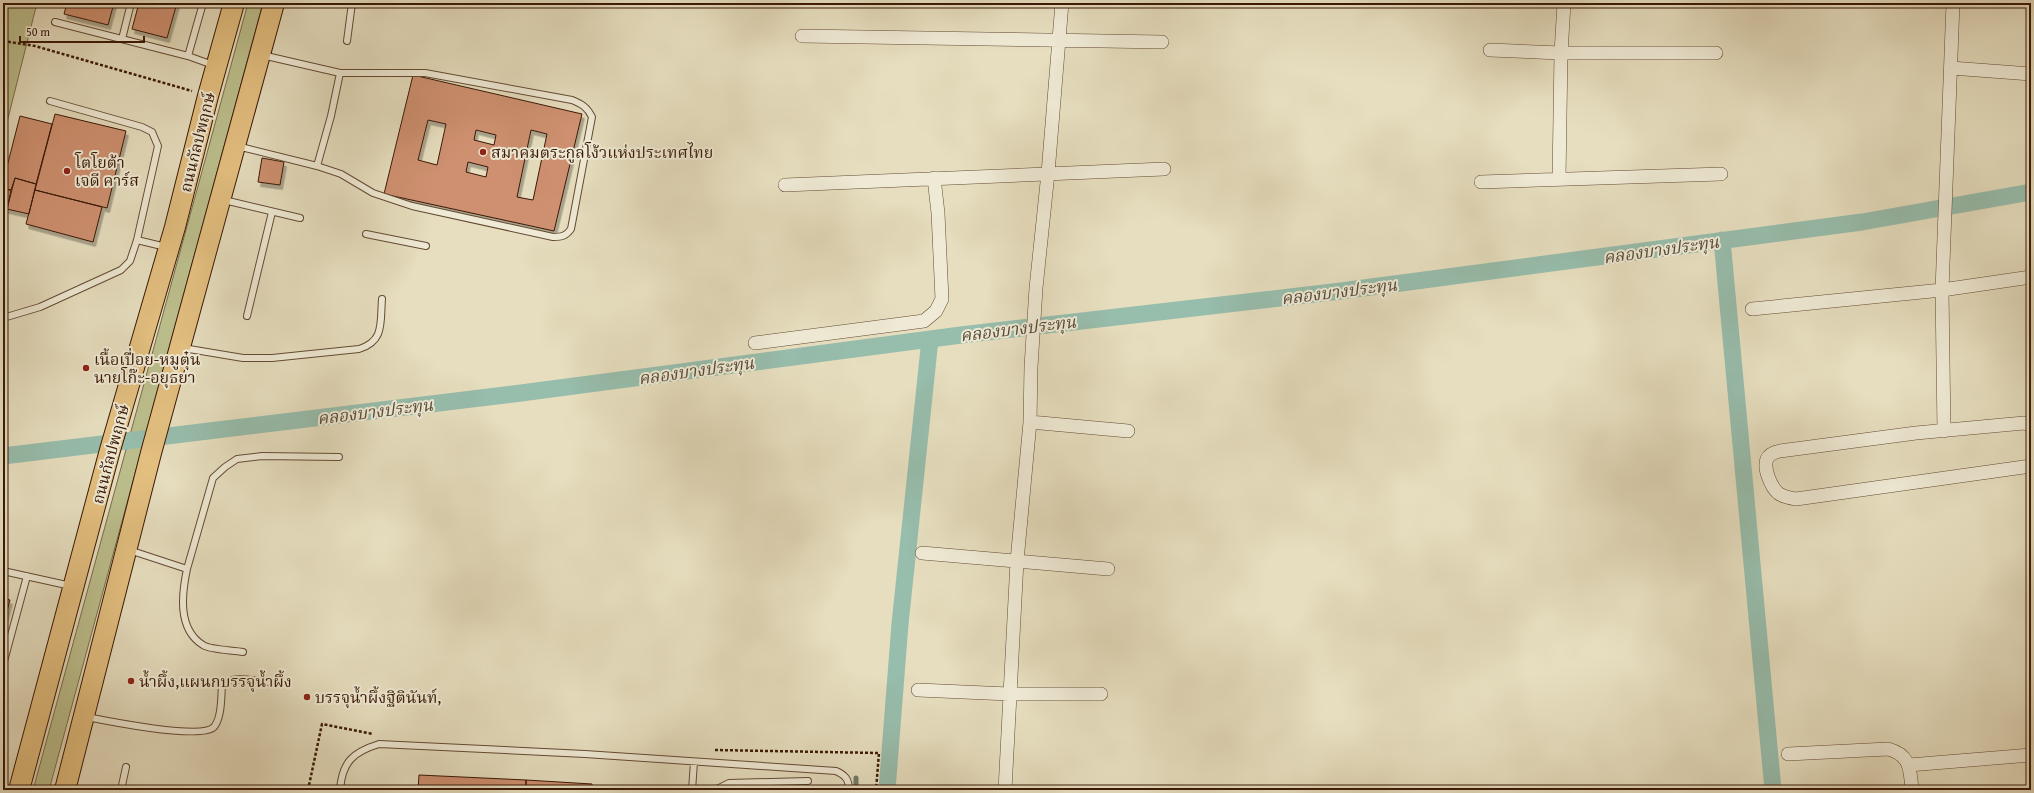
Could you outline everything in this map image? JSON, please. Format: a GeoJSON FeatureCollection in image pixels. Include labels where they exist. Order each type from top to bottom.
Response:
{"type":"FeatureCollection","features":[{"type":"Feature","properties":{"kind":"main road","name":"ถนนกัลปพฤกษ์"},"geometry":{"type":"LineString","coordinates":[[19,790],[118,421],[169,248],[208,96],[234,3]]}},
{"type":"Feature","properties":{"kind":"main road"},"geometry":{"type":"LineString","coordinates":[[65,790],[151,453],[222,199],[274,3]]}},
{"type":"Feature","properties":{"kind":"street"},"geometry":{"type":"LineString","coordinates":[[1005,790],[1009,694],[1018,561],[1030,422],[1031,367],[1036,288],[1048,173],[1062,3]]}},
{"type":"Feature","properties":{"kind":"street"},"geometry":{"type":"LineString","coordinates":[[1559,180],[1561,53],[1564,3]]}},
{"type":"Feature","properties":{"kind":"street"},"geometry":{"type":"LineString","coordinates":[[1944,431],[1942,290],[1944,193],[1953,3]]}},
{"type":"Feature","properties":{"kind":"street"},"geometry":{"type":"LineString","coordinates":[[802,36],[1162,42]]}},
{"type":"Feature","properties":{"kind":"street"},"geometry":{"type":"LineString","coordinates":[[1490,50],[1561,53],[1716,53]]}},
{"type":"Feature","properties":{"kind":"street"},"geometry":{"type":"LineString","coordinates":[[1951,68],[2031,74]]}},
{"type":"Feature","properties":{"kind":"street"},"geometry":{"type":"LineString","coordinates":[[785,185],[1164,169]]}},
{"type":"Feature","properties":{"kind":"street"},"geometry":{"type":"LineString","coordinates":[[1481,182],[1721,174]]}},
{"type":"Feature","properties":{"kind":"street"},"geometry":{"type":"LineString","coordinates":[[755,343],[924,321],[936,312],[942,299],[934,178]]}},
{"type":"Feature","properties":{"kind":"street"},"geometry":{"type":"LineString","coordinates":[[1752,309],[1942,290],[2031,277]]}},
{"type":"Feature","properties":{"kind":"street"},"geometry":{"type":"LineString","coordinates":[[1030,422],[1128,431]]}},
{"type":"Feature","properties":{"kind":"street"},"geometry":{"type":"LineString","coordinates":[[2031,425],[2024,423],[1944,431],[1780,451],[1772,453],[1767,459],[1766,466],[1770,480],[1778,493],[1796,499],[2031,466]]}},
{"type":"Feature","properties":{"kind":"street"},"geometry":{"type":"LineString","coordinates":[[922,553],[1108,569]]}},
{"type":"Feature","properties":{"kind":"street"},"geometry":{"type":"LineString","coordinates":[[918,690],[1009,694],[1101,694]]}},
{"type":"Feature","properties":{"kind":"street"},"geometry":{"type":"LineString","coordinates":[[1788,754],[1888,749],[1896,751],[1909,765],[1912,790]]}},
{"type":"Feature","properties":{"kind":"street"},"geometry":{"type":"LineString","coordinates":[[1909,765],[2031,755]]}},
{"type":"Feature","properties":{"kind":"lane"},"geometry":{"type":"LineString","coordinates":[[122,39],[131,3]]}},
{"type":"Feature","properties":{"kind":"lane"},"geometry":{"type":"LineString","coordinates":[[188,56],[203,3]]}},
{"type":"Feature","properties":{"kind":"lane"},"geometry":{"type":"LineString","coordinates":[[346,41],[352,3]]}},
{"type":"Feature","properties":{"kind":"lane"},"geometry":{"type":"LineString","coordinates":[[55,22],[188,56],[217,66]]}},
{"type":"Feature","properties":{"kind":"lane"},"geometry":{"type":"LineString","coordinates":[[236,146],[317,166],[340,174],[379,195],[438,213],[554,237],[561,237],[567,234],[571,229],[592,117],[588,109],[582,104],[572,100],[425,73],[340,73],[260,55]]}},
{"type":"Feature","properties":{"kind":"lane"},"geometry":{"type":"LineString","coordinates":[[317,166],[331,116],[340,73]]}},
{"type":"Feature","properties":{"kind":"lane"},"geometry":{"type":"LineString","coordinates":[[3,318],[40,307],[121,270],[130,261],[137,240],[158,146],[152,132],[142,127],[50,101]]}},
{"type":"Feature","properties":{"kind":"lane"},"geometry":{"type":"LineString","coordinates":[[222,199],[300,218]]}},
{"type":"Feature","properties":{"kind":"lane"},"geometry":{"type":"LineString","coordinates":[[247,316],[272,212]]}},
{"type":"Feature","properties":{"kind":"lane"},"geometry":{"type":"LineString","coordinates":[[366,234],[426,246]]}},
{"type":"Feature","properties":{"kind":"lane"},"geometry":{"type":"LineString","coordinates":[[137,240],[169,248]]}},
{"type":"Feature","properties":{"kind":"lane"},"geometry":{"type":"LineString","coordinates":[[181,347],[243,358],[272,358],[359,349],[370,346],[376,340],[380,332],[382,298]]}},
{"type":"Feature","properties":{"kind":"lane"},"geometry":{"type":"LineString","coordinates":[[242,652],[204,646],[194,637],[185,620],[182,596],[187,568],[213,478],[237,459],[262,456],[339,457]]}},
{"type":"Feature","properties":{"kind":"lane"},"geometry":{"type":"LineString","coordinates":[[126,549],[187,568]]}},
{"type":"Feature","properties":{"kind":"lane"},"geometry":{"type":"LineString","coordinates":[[3,571],[74,587]]}},
{"type":"Feature","properties":{"kind":"lane"},"geometry":{"type":"LineString","coordinates":[[3,665],[27,576]]}},
{"type":"Feature","properties":{"kind":"lane"},"geometry":{"type":"LineString","coordinates":[[3,633],[10,635]]}},
{"type":"Feature","properties":{"kind":"lane"},"geometry":{"type":"LineString","coordinates":[[83,717],[185,732],[203,732],[212,728],[217,722],[222,685],[226,681],[269,682]]}},
{"type":"Feature","properties":{"kind":"lane"},"geometry":{"type":"LineString","coordinates":[[340,790],[341,775],[349,761],[356,753],[379,744],[586,754],[836,771],[844,774],[847,779],[849,790]]}},
{"type":"Feature","properties":{"kind":"lane"},"geometry":{"type":"LineString","coordinates":[[692,790],[694,762]]}},
{"type":"Feature","properties":{"kind":"lane"},"geometry":{"type":"LineString","coordinates":[[121,790],[126,767]]}},
{"type":"Feature","properties":{"kind":"lane"},"geometry":{"type":"LineString","coordinates":[[715,790],[729,783],[808,781]]}},
{"type":"Feature","properties":{"kind":"path"},"geometry":{"type":"LineString","coordinates":[[3,42],[35,46],[208,96]]}},
{"type":"Feature","properties":{"kind":"green space"},"geometry":{"type":"Polygon","coordinates":[[[3,3],[37,3],[3,138],[3,3]]]}},
{"type":"Feature","properties":{"kind":"green space"},"geometry":{"type":"Polygon","coordinates":[[[248,3],[263,3],[49,790],[33,790],[248,3]]]}},
{"type":"Feature","properties":{"kind":"building"},"geometry":{"type":"Polygon","coordinates":[[[67,3],[114,3],[108,25],[64,14],[67,3]]]}},
{"type":"Feature","properties":{"kind":"building"},"geometry":{"type":"Polygon","coordinates":[[[139,3],[177,3],[167,38],[132,29],[139,3]]]}},
{"type":"Feature","properties":{"kind":"building","name":"สมาคมตระกูลโง้วแห่งประเทศไทย"},"geometry":{"type":"Polygon","coordinates":[[[413,75],[582,114],[554,231],[384,194],[413,75]],[[428,120],[418,160],[437,165],[446,124],[428,120]],[[476,130],[474,140],[494,145],[496,135],[476,130]],[[531,130],[517,197],[533,200],[547,134],[531,130]],[[468,162],[466,172],[486,177],[488,167],[468,162]]]}},
{"type":"Feature","properties":{"kind":"building"},"geometry":{"type":"Polygon","coordinates":[[[55,114],[126,131],[107,208],[35,190],[55,114]]]}},
{"type":"Feature","properties":{"kind":"building"},"geometry":{"type":"Polygon","coordinates":[[[20,116],[52,124],[36,184],[15,178],[11,190],[3,189],[3,182],[20,116]]]}},
{"type":"Feature","properties":{"kind":"building"},"geometry":{"type":"Polygon","coordinates":[[[262,158],[284,162],[280,185],[258,182],[262,158]]]}},
{"type":"Feature","properties":{"kind":"building"},"geometry":{"type":"Polygon","coordinates":[[[15,178],[36,184],[29,214],[7,209],[15,178]]]}},
{"type":"Feature","properties":{"kind":"building"},"geometry":{"type":"Polygon","coordinates":[[[3,189],[11,190],[7,209],[3,208],[3,189]]]}},
{"type":"Feature","properties":{"kind":"building"},"geometry":{"type":"Polygon","coordinates":[[[35,190],[102,207],[93,242],[26,224],[35,190]]]}},
{"type":"Feature","properties":{"kind":"building"},"geometry":{"type":"Polygon","coordinates":[[[3,598],[10,600],[4,622],[3,622],[3,598]]]}},
{"type":"Feature","properties":{"kind":"building"},"geometry":{"type":"Polygon","coordinates":[[[419,775],[526,780],[526,790],[418,790],[419,775]]]}},
{"type":"Feature","properties":{"kind":"building"},"geometry":{"type":"Polygon","coordinates":[[[526,780],[592,784],[592,790],[526,790],[526,780]]]}},
{"type":"Feature","properties":{"kind":"waterway","name":"คลองบางประทุน"},"geometry":{"type":"LineString","coordinates":[[3,456],[521,393],[961,335],[1341,291],[1862,222],[2031,192]]}},
{"type":"Feature","properties":{"kind":"waterway"},"geometry":{"type":"LineString","coordinates":[[1722,240],[1773,790]]}},
{"type":"Feature","properties":{"kind":"waterway"},"geometry":{"type":"LineString","coordinates":[[887,790],[900,624],[930,339]]}},
{"type":"Feature","properties":{"kind":"waterway"},"geometry":{"type":"LineString","coordinates":[[856,778],[856,790]]}},
{"type":"Feature","properties":{"kind":"place","name":"สมาคมตระกูลโง้วแห่งประเทศไทย"},"geometry":{"type":"Point","coordinates":[483,152]}},
{"type":"Feature","properties":{"kind":"place","name":"โตโยต้า เจดี คาร์ส"},"geometry":{"type":"Point","coordinates":[67,171]}},
{"type":"Feature","properties":{"kind":"place","name":"เนื้อเปื่อย-หมูตุ๋น นายโก๊ะ-อยุธยา"},"geometry":{"type":"Point","coordinates":[86,368]}},
{"type":"Feature","properties":{"kind":"place","name":"น้ำผึ้ง,แผนกบรรจุน้ำผึ้ง"},"geometry":{"type":"Point","coordinates":[131,681]}},
{"type":"Feature","properties":{"kind":"place","name":"บรรจุน้ำผึ้งฐิตินันท์,"},"geometry":{"type":"Point","coordinates":[307,697]}}]}
